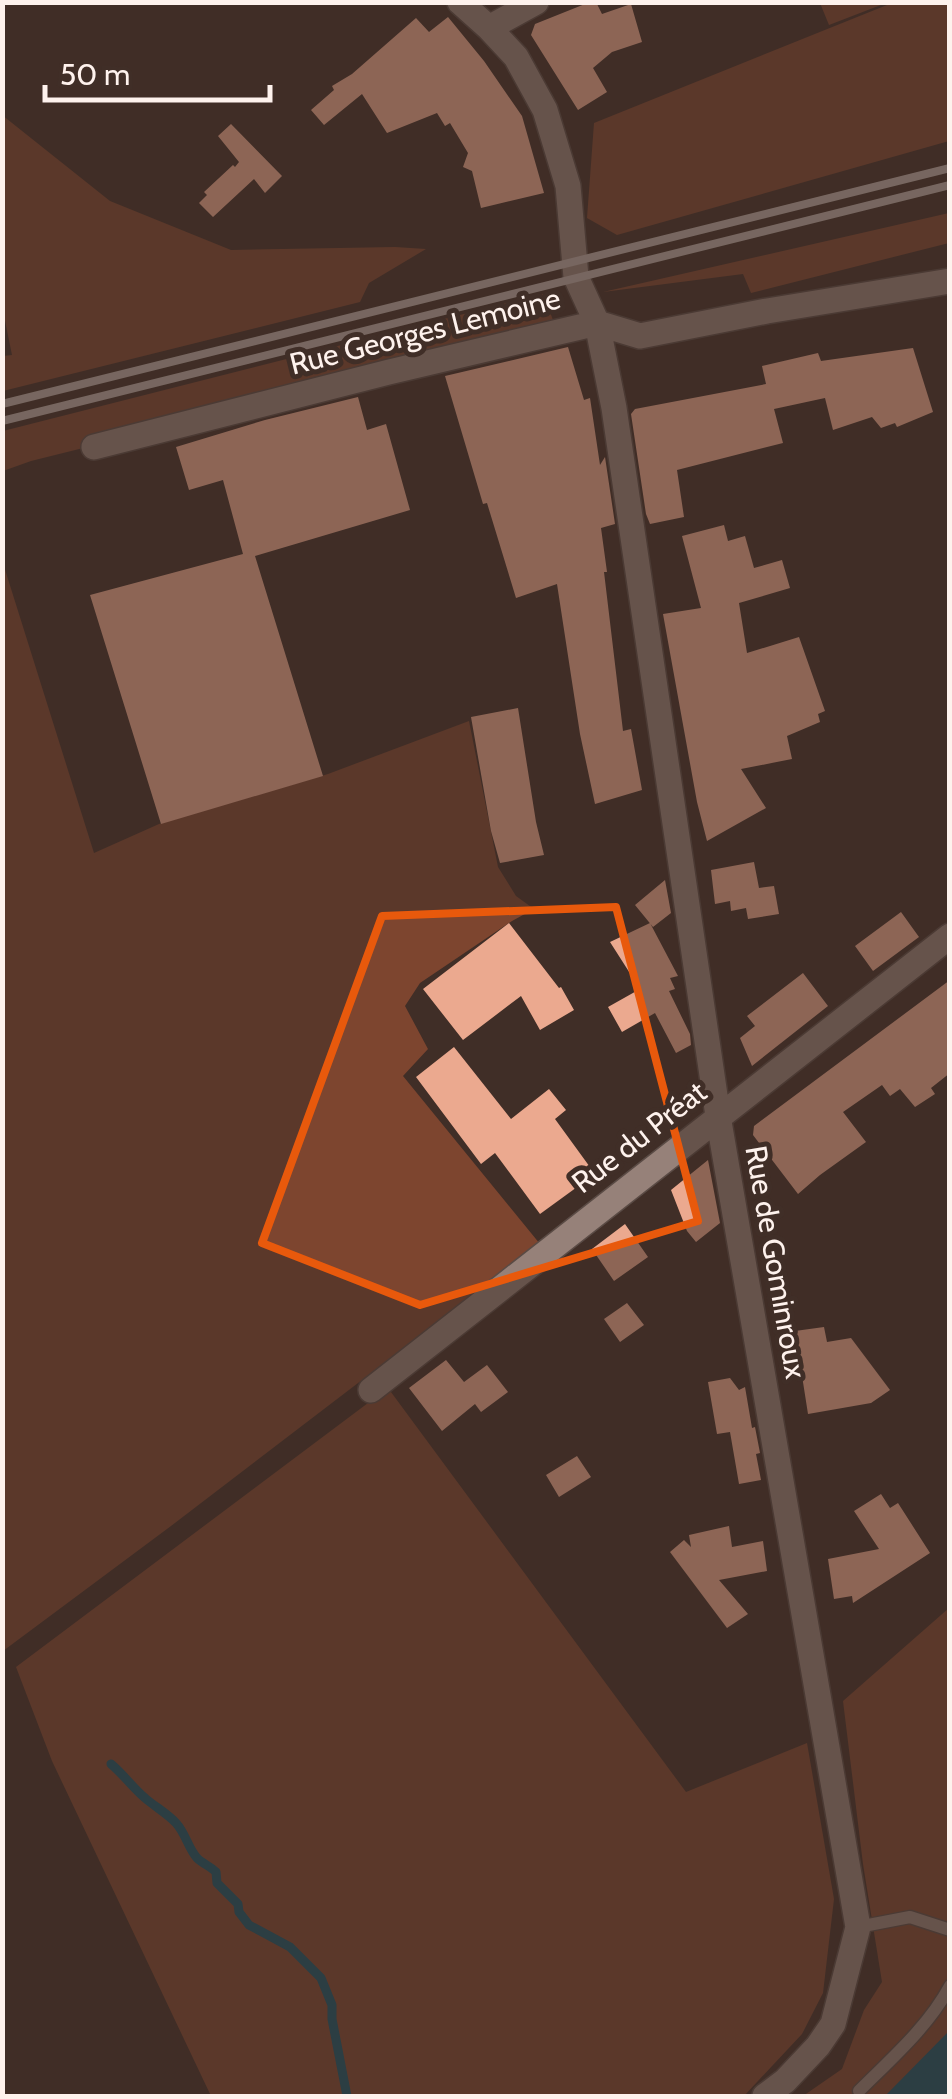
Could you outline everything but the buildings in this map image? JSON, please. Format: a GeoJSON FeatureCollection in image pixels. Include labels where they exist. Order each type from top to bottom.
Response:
{"type":"FeatureCollection","features":[{"type":"Feature","properties":{"kind":"street","name":"Rue de Gominroux"},"geometry":{"type":"LineString","coordinates":[[460,2],[516,57],[545,110],[568,186],[576,278],[596,323],[614,408],[718,1116],[858,1926],[833,2024],[786,2080],[765,2096]]}},
{"type":"Feature","properties":{"kind":"street"},"geometry":{"type":"LineString","coordinates":[[490,28],[536,2]]}},
{"type":"Feature","properties":{"kind":"street","name":"Rue Georges Lemoine"},"geometry":{"type":"LineString","coordinates":[[94,447],[596,323],[640,336],[950,281]]}},
{"type":"Feature","properties":{"kind":"street","name":"Rue du Préat"},"geometry":{"type":"LineString","coordinates":[[371,1390],[950,936]]}},
{"type":"Feature","properties":{"kind":"lane"},"geometry":{"type":"LineString","coordinates":[[858,1926],[910,1917],[950,1930]]}},
{"type":"Feature","properties":{"kind":"lane"},"geometry":{"type":"LineString","coordinates":[[859,2092],[912,2038],[950,1986]]}},
{"type":"Feature","properties":{"kind":"highlighted area"},"geometry":{"type":"Polygon","coordinates":[[[616,907],[698,1221],[420,1305],[262,1243],[382,916],[616,907]]]}},
{"type":"Feature","properties":{"kind":"shaded area"},"geometry":{"type":"Polygon","coordinates":[[[820,3],[886,3],[829,25],[820,3]]]}},
{"type":"Feature","properties":{"kind":"shaded area"},"geometry":{"type":"Polygon","coordinates":[[[892,3],[949,3],[949,141],[617,235],[587,218],[594,123],[892,3]]]}},
{"type":"Feature","properties":{"kind":"shaded area"},"geometry":{"type":"Polygon","coordinates":[[[2,115],[110,201],[231,250],[426,249],[369,283],[360,302],[3,391],[3,356],[12,355],[2,306],[2,115]]]}},
{"type":"Feature","properties":{"kind":"shaded area"},"geometry":{"type":"Polygon","coordinates":[[[949,213],[949,243],[751,293],[743,274],[603,292],[949,213]]]}},
{"type":"Feature","properties":{"kind":"shaded area"},"geometry":{"type":"Polygon","coordinates":[[[543,294],[553,320],[389,372],[3,471],[3,431],[543,294]]]}},
{"type":"Feature","properties":{"kind":"shaded area"},"geometry":{"type":"Polygon","coordinates":[[[2,560],[94,853],[159,824],[328,774],[469,721],[498,867],[516,896],[534,909],[420,983],[405,1006],[428,1049],[403,1076],[540,1244],[3,1651],[2,560]]]}},
{"type":"Feature","properties":{"kind":"shaded area"},"geometry":{"type":"Polygon","coordinates":[[[388,1388],[686,1792],[807,1743],[834,1899],[823,1993],[802,2034],[744,2096],[211,2096],[52,1761],[16,1667],[388,1388]]]}},
{"type":"Feature","properties":{"kind":"shaded area"},"geometry":{"type":"Polygon","coordinates":[[[949,1608],[949,2096],[803,2096],[842,2069],[864,2010],[882,1982],[843,1701],[949,1608]]]}},
{"type":"Feature","properties":{"kind":"water"},"geometry":{"type":"Polygon","coordinates":[[[949,2031],[949,2096],[885,2096],[949,2031]]]}},
{"type":"Feature","properties":{"kind":"waterway"},"geometry":{"type":"LineString","coordinates":[[111,1764],[176,1823],[197,1858],[216,1872],[217,1883],[238,1904],[249,1925],[290,1947],[321,1978],[332,2005],[347,2096]]}},
{"type":"Feature","properties":{"kind":"railway"},"geometry":{"type":"LineString","coordinates":[[2,404],[950,168]]}},
{"type":"Feature","properties":{"kind":"railway"},"geometry":{"type":"LineString","coordinates":[[2,421],[950,185]]}}]}
